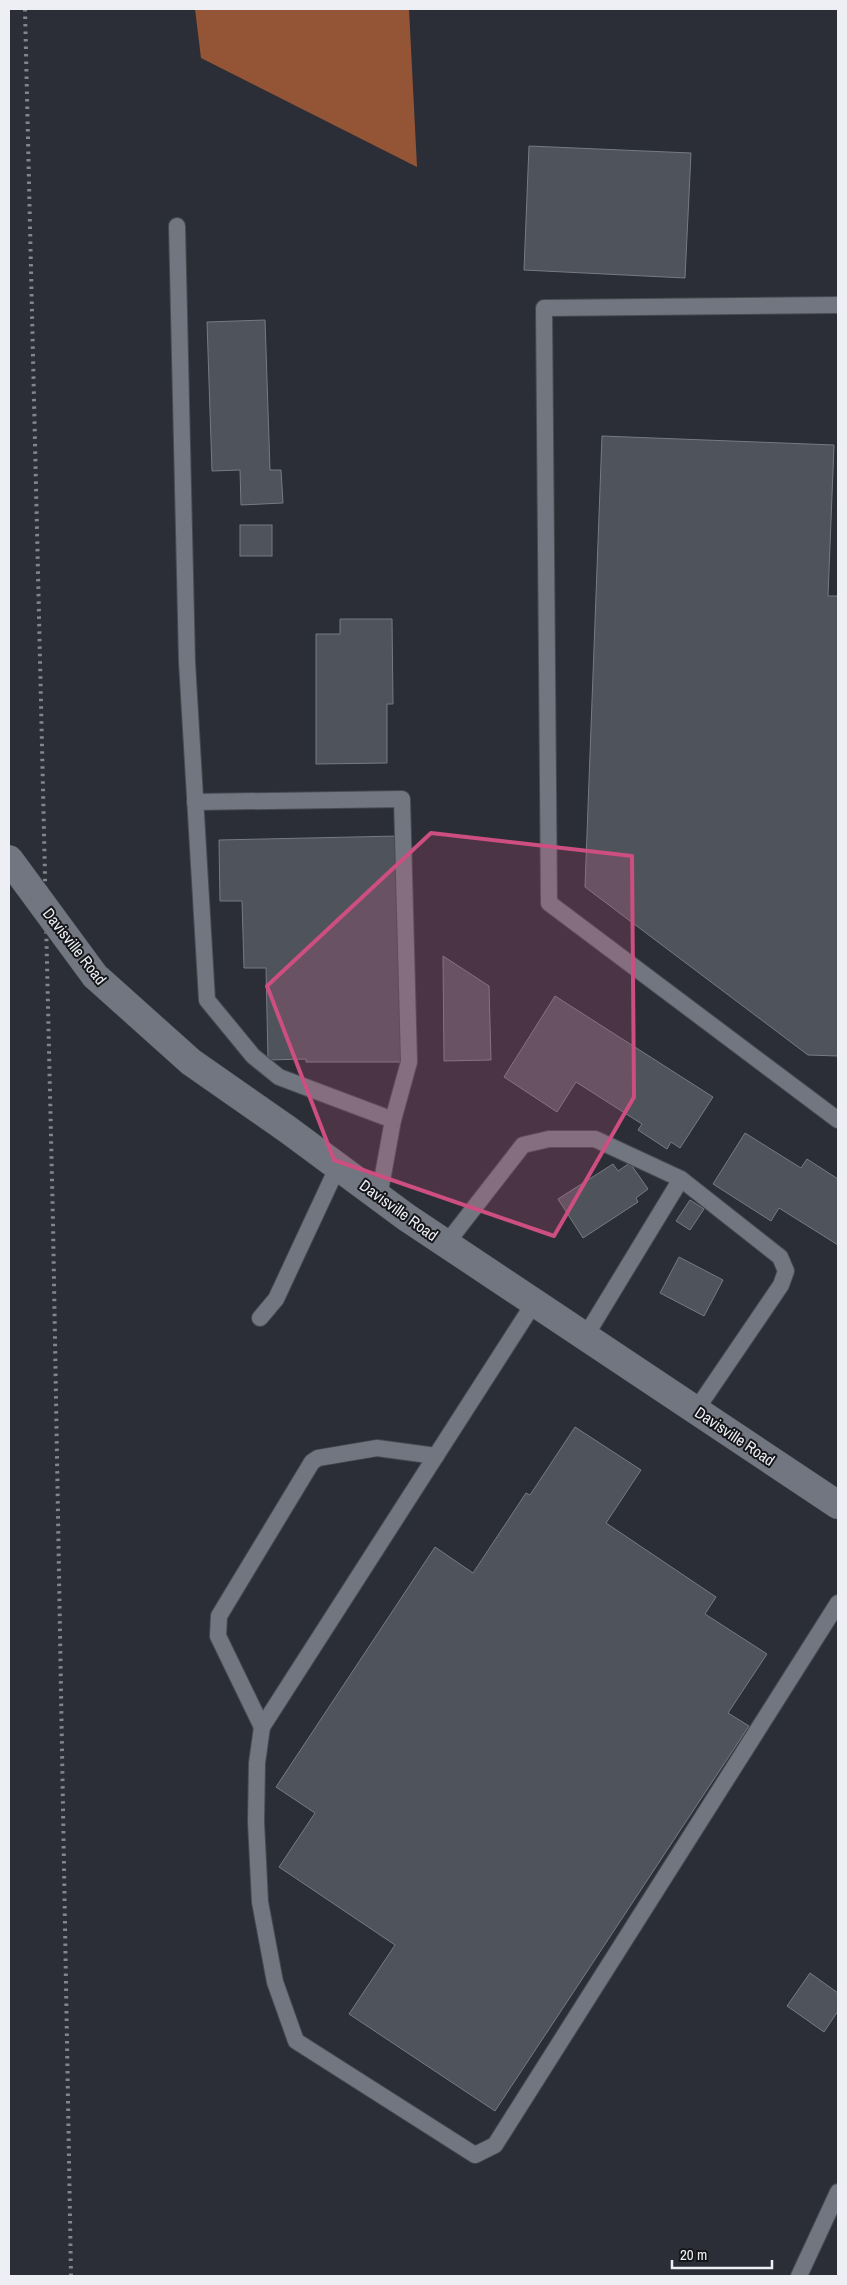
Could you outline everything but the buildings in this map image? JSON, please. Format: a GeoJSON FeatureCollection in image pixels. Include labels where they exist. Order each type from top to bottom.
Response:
{"type":"FeatureCollection","features":[{"type":"Feature","properties":{"kind":"street","name":"Davisville Road"},"geometry":{"type":"LineString","coordinates":[[9,859],[95,976],[191,1062],[446,1244],[838,1505]]}},
{"type":"Feature","properties":{"kind":"lane"},"geometry":{"type":"LineString","coordinates":[[177,226],[186,662],[207,1000],[252,1056],[279,1077],[393,1120]]}},
{"type":"Feature","properties":{"kind":"lane"},"geometry":{"type":"LineString","coordinates":[[838,304],[544,308],[549,902],[838,1120]]}},
{"type":"Feature","properties":{"kind":"lane"},"geometry":{"type":"LineString","coordinates":[[195,802],[402,799],[409,1062],[393,1120],[379,1197]]}},
{"type":"Feature","properties":{"kind":"lane"},"geometry":{"type":"LineString","coordinates":[[446,1244],[523,1145],[549,1138],[595,1139],[681,1179],[780,1257],[786,1271],[781,1285],[696,1410]]}},
{"type":"Feature","properties":{"kind":"lane"},"geometry":{"type":"LineString","coordinates":[[260,1318],[276,1299],[338,1166]]}},
{"type":"Feature","properties":{"kind":"lane"},"geometry":{"type":"LineString","coordinates":[[586,1337],[681,1179]]}},
{"type":"Feature","properties":{"kind":"lane"},"geometry":{"type":"LineString","coordinates":[[534,1303],[262,1728],[257,1763],[256,1822],[260,1902],[275,1982],[296,2041],[475,2155],[495,2146],[838,1603]]}},
{"type":"Feature","properties":{"kind":"lane"},"geometry":{"type":"LineString","coordinates":[[262,1728],[218,1636],[219,1616],[312,1462],[318,1458],[377,1448],[436,1456]]}},
{"type":"Feature","properties":{"kind":"lane"},"geometry":{"type":"LineString","coordinates":[[799,2276],[838,2192]]}},
{"type":"Feature","properties":{"kind":"lane"},"geometry":{"type":"LineString","coordinates":[[812,2247],[812,2276]]}},
{"type":"Feature","properties":{"kind":"highlighted area"},"geometry":{"type":"Polygon","coordinates":[[[431,833],[632,856],[634,1097],[554,1236],[334,1160],[267,986],[431,833]]]}},
{"type":"Feature","properties":{"kind":"shaded area"},"geometry":{"type":"Polygon","coordinates":[[[195,9],[409,9],[417,167],[201,58],[195,9]]]}},
{"type":"Feature","properties":{"kind":"railway"},"geometry":{"type":"LineString","coordinates":[[25,9],[53,1223],[71,2276]]}}]}
